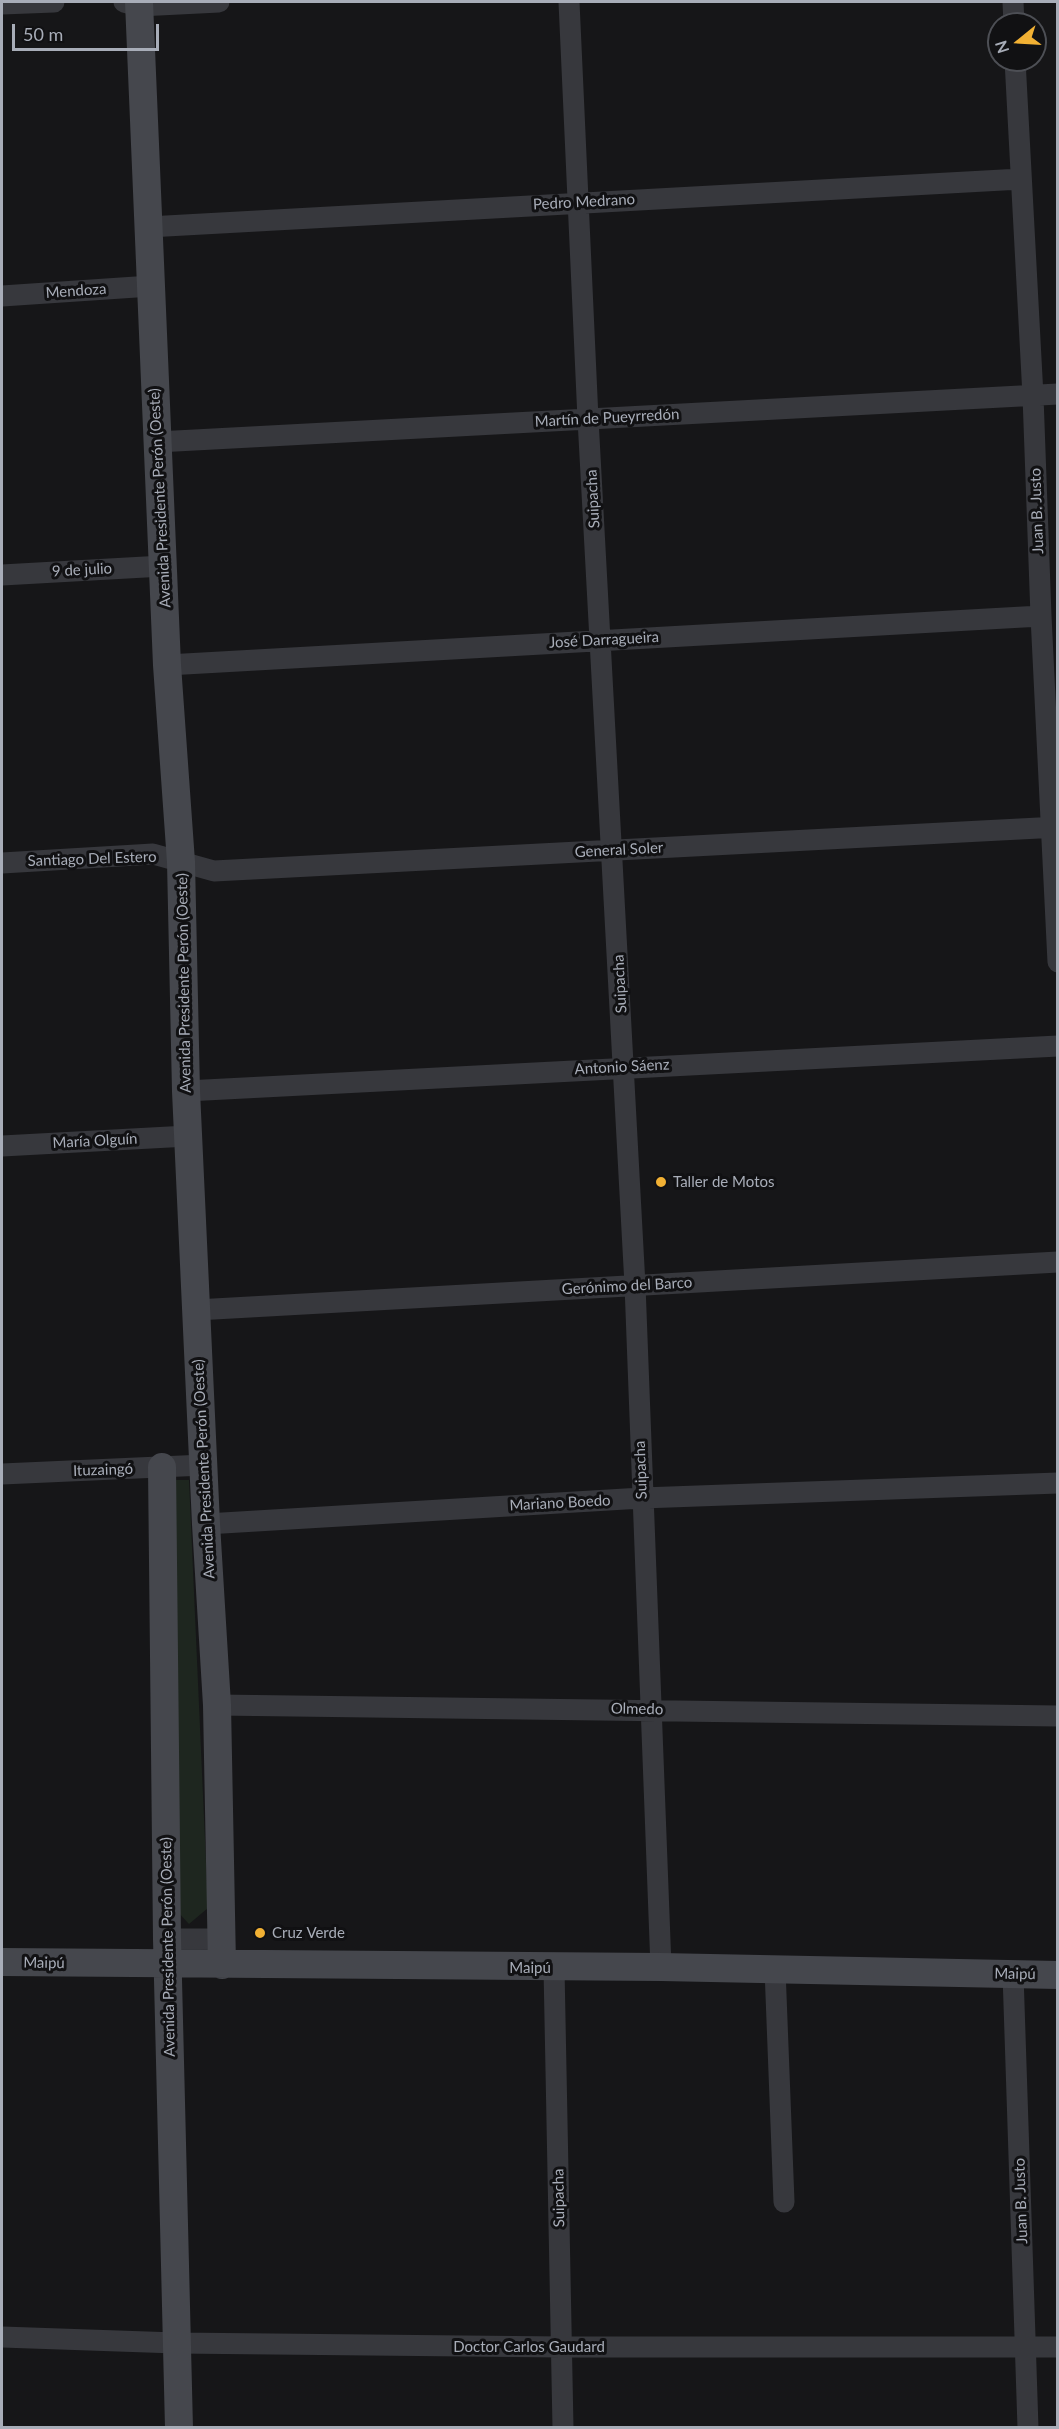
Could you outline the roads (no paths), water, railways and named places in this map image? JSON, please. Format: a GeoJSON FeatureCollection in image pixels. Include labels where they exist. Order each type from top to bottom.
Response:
{"type":"FeatureCollection","features":[{"type":"Feature","properties":{"kind":"main road","name":"Avenida Presidente Perón (Oeste)"},"geometry":{"type":"LineString","coordinates":[[134,3],[151,286],[167,665],[181,862],[186,1091],[206,1524],[217,1705],[221,1952]]}},
{"type":"Feature","properties":{"kind":"main road","name":"Avenida Presidente Perón (Oeste)"},"geometry":{"type":"LineString","coordinates":[[162,1467],[167,1952],[179,2427]]}},
{"type":"Feature","properties":{"kind":"main road","name":"Maipú"},"geometry":{"type":"LineString","coordinates":[[2,1962],[167,1952],[221,1952],[554,1968],[661,1967],[1058,1975]]}},
{"type":"Feature","properties":{"kind":"street"},"geometry":{"type":"LineString","coordinates":[[2,4],[54,2]]}},
{"type":"Feature","properties":{"kind":"street"},"geometry":{"type":"LineString","coordinates":[[134,3],[219,2]]}},
{"type":"Feature","properties":{"kind":"street","name":"Suipacha"},"geometry":{"type":"LineString","coordinates":[[569,2],[588,419],[635,1285],[661,1967]]}},
{"type":"Feature","properties":{"kind":"street","name":"Juan B. Justo"},"geometry":{"type":"LineString","coordinates":[[1016,72],[1033,396],[1041,616],[1055,827],[1058,962]]}},
{"type":"Feature","properties":{"kind":"street","name":"Pedro Medrano"},"geometry":{"type":"LineString","coordinates":[[148,227],[1020,179]]}},
{"type":"Feature","properties":{"kind":"street","name":"Mendoza"},"geometry":{"type":"LineString","coordinates":[[2,296],[151,286]]}},
{"type":"Feature","properties":{"kind":"street","name":"Martín de Pueyrredón"},"geometry":{"type":"LineString","coordinates":[[157,442],[1058,394]]}},
{"type":"Feature","properties":{"kind":"street","name":"9 de julio"},"geometry":{"type":"LineString","coordinates":[[2,575],[163,566]]}},
{"type":"Feature","properties":{"kind":"street","name":"José Darragueira"},"geometry":{"type":"LineString","coordinates":[[167,665],[1041,616]]}},
{"type":"Feature","properties":{"kind":"street","name":"General Soler"},"geometry":{"type":"LineString","coordinates":[[181,862],[214,871],[1055,827]]}},
{"type":"Feature","properties":{"kind":"street","name":"Santiago Del Estero"},"geometry":{"type":"LineString","coordinates":[[2,863],[153,854],[181,862]]}},
{"type":"Feature","properties":{"kind":"street","name":"Antonio Sáenz"},"geometry":{"type":"LineString","coordinates":[[186,1091],[1058,1046]]}},
{"type":"Feature","properties":{"kind":"street","name":"María Olguín"},"geometry":{"type":"LineString","coordinates":[[2,1146],[188,1136]]}},
{"type":"Feature","properties":{"kind":"street","name":"Gerónimo del Barco"},"geometry":{"type":"LineString","coordinates":[[196,1310],[1058,1262]]}},
{"type":"Feature","properties":{"kind":"street","name":"Ituzaingó"},"geometry":{"type":"LineString","coordinates":[[2,1474],[204,1465]]}},
{"type":"Feature","properties":{"kind":"street","name":"Mariano Boedo"},"geometry":{"type":"LineString","coordinates":[[206,1524],[642,1498],[1058,1483]]}},
{"type":"Feature","properties":{"kind":"street","name":"Olmedo"},"geometry":{"type":"LineString","coordinates":[[217,1705],[1058,1716]]}},
{"type":"Feature","properties":{"kind":"street","name":"Suipacha"},"geometry":{"type":"LineString","coordinates":[[554,1968],[564,2427]]}},
{"type":"Feature","properties":{"kind":"street"},"geometry":{"type":"LineString","coordinates":[[775,1969],[784,2202]]}},
{"type":"Feature","properties":{"kind":"street","name":"Juan B. Justo"},"geometry":{"type":"LineString","coordinates":[[1013,1974],[1028,2427]]}},
{"type":"Feature","properties":{"kind":"street","name":"Doctor Carlos Gaudard"},"geometry":{"type":"LineString","coordinates":[[2,2337],[176,2343],[562,2347],[1058,2348]]}},
{"type":"Feature","properties":{"kind":"place","name":"Taller de Motos"},"geometry":{"type":"Point","coordinates":[661,1182]}},
{"type":"Feature","properties":{"kind":"place","name":"Cruz Verde"},"geometry":{"type":"Point","coordinates":[260,1933]}}]}
